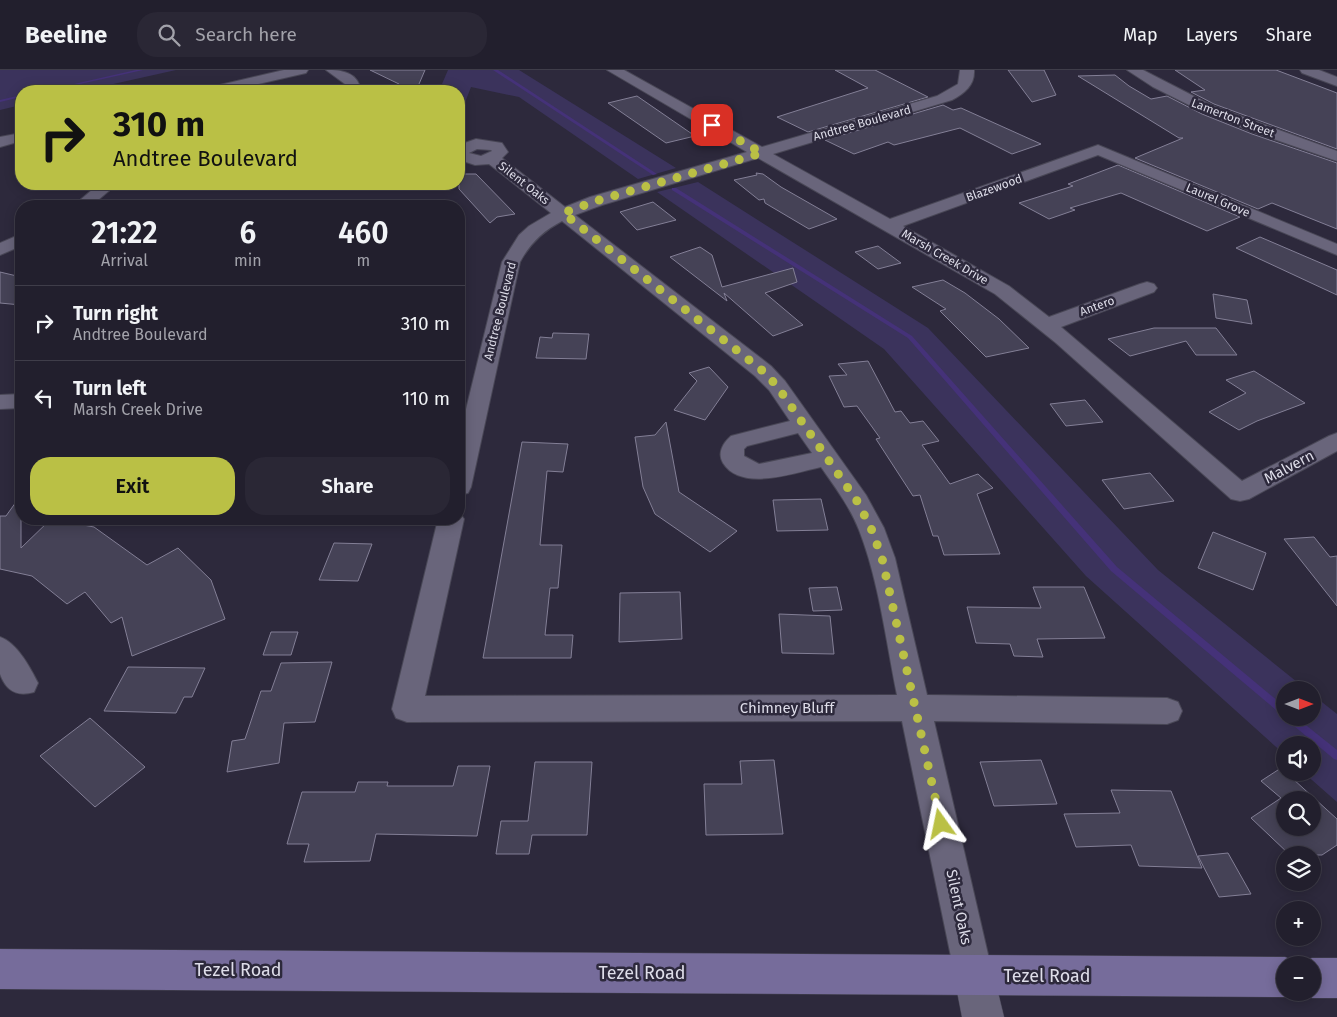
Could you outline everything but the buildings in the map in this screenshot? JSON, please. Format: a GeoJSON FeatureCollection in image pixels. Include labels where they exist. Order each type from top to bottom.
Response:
{"type":"FeatureCollection","features":[{"type":"Feature","properties":{"kind":"main road","name":"Tezel Road"},"geometry":{"type":"LineString","coordinates":[[0,968],[1276,977]]}},
{"type":"Feature","properties":{"kind":"main road"},"geometry":{"type":"LineString","coordinates":[[1321,978],[1337,978]]}},
{"type":"Feature","properties":{"kind":"street"},"geometry":{"type":"LineString","coordinates":[[237,85],[301,70]]}},
{"type":"Feature","properties":{"kind":"street"},"geometry":{"type":"LineString","coordinates":[[333,70],[352,81],[354,85]]}},
{"type":"Feature","properties":{"kind":"street","name":"Marsh Creek Drive"},"geometry":{"type":"LineString","coordinates":[[614,70],[1002,290],[1047,324],[1199,460],[1240,494]]}},
{"type":"Feature","properties":{"kind":"street","name":"Andtree Boulevard"},"geometry":{"type":"LineString","coordinates":[[465,461],[511,262],[519,246],[529,235],[563,213],[596,201],[952,95],[962,88],[967,80],[967,70]]}},
{"type":"Feature","properties":{"kind":"street","name":"Lamerton Street"},"geometry":{"type":"LineString","coordinates":[[1134,70],[1162,88],[1197,105],[1337,156]]}},
{"type":"Feature","properties":{"kind":"street"},"geometry":{"type":"LineString","coordinates":[[1307,70],[1337,82]]}},
{"type":"Feature","properties":{"kind":"street"},"geometry":{"type":"LineString","coordinates":[[0,142],[15,138]]}},
{"type":"Feature","properties":{"kind":"street","name":"Blazewood"},"geometry":{"type":"LineString","coordinates":[[890,225],[1098,150]]}},
{"type":"Feature","properties":{"kind":"street","name":"Laurel Grove"},"geometry":{"type":"LineString","coordinates":[[1098,150],[1337,250]]}},
{"type":"Feature","properties":{"kind":"street","name":"Silent Oaks"},"geometry":{"type":"LineString","coordinates":[[492,158],[763,371],[777,386],[857,501],[871,528],[882,558],[983,1017]]}},
{"type":"Feature","properties":{"kind":"street"},"geometry":{"type":"LineString","coordinates":[[88,200],[101,190]]}},
{"type":"Feature","properties":{"kind":"street","name":"Antero"},"geometry":{"type":"LineString","coordinates":[[1047,324],[1147,288]]}},
{"type":"Feature","properties":{"kind":"street"},"geometry":{"type":"LineString","coordinates":[[0,402],[15,401]]}},
{"type":"Feature","properties":{"kind":"street"},"geometry":{"type":"LineString","coordinates":[[803,425],[739,441],[733,446],[731,453],[733,460],[739,466],[758,472],[827,458]]}},
{"type":"Feature","properties":{"kind":"street","name":"Malvern"},"geometry":{"type":"LineString","coordinates":[[1240,494],[1337,441]]}},
{"type":"Feature","properties":{"kind":"street","name":"Chimney Bluff"},"geometry":{"type":"LineString","coordinates":[[451,525],[407,709],[916,708],[1167,711]]}},
{"type":"Feature","properties":{"kind":"street"},"geometry":{"type":"LineString","coordinates":[[0,649],[24,682]]}},
{"type":"Feature","properties":{"kind":"shaded area"},"geometry":{"type":"Polygon","coordinates":[[[0,70],[176,70],[109,85],[15,85],[15,106],[0,110],[0,70]]]}},
{"type":"Feature","properties":{"kind":"shaded area"},"geometry":{"type":"Polygon","coordinates":[[[448,70],[519,70],[676,168],[638,179],[519,97],[471,87],[465,102],[465,85],[442,85],[448,70]]]}},
{"type":"Feature","properties":{"kind":"shaded area"},"geometry":{"type":"Polygon","coordinates":[[[698,182],[928,328],[1158,570],[1296,681],[1276,681],[1276,726],[1321,726],[1321,701],[1337,714],[1337,802],[1313,781],[1321,781],[1321,736],[1276,736],[1276,747],[1086,576],[884,349],[657,192],[698,182]]]}},
{"type":"Feature","properties":{"kind":"waterway"},"geometry":{"type":"LineString","coordinates":[[72,85],[141,70]]}},
{"type":"Feature","properties":{"kind":"waterway"},"geometry":{"type":"LineString","coordinates":[[495,70],[655,174]]}},
{"type":"Feature","properties":{"kind":"waterway"},"geometry":{"type":"LineString","coordinates":[[0,101],[15,97]]}},
{"type":"Feature","properties":{"kind":"waterway"},"geometry":{"type":"LineString","coordinates":[[674,189],[910,337],[1114,569],[1276,704]]}},
{"type":"Feature","properties":{"kind":"waterway"},"geometry":{"type":"LineString","coordinates":[[1301,726],[1337,756]]}},
{"type":"Feature","properties":{"kind":"route"},"geometry":{"type":"LineString","coordinates":[[712,125],[762,153],[596,201],[563,213],[763,371],[777,386],[857,501],[871,528],[882,558],[941,824]]}}]}
